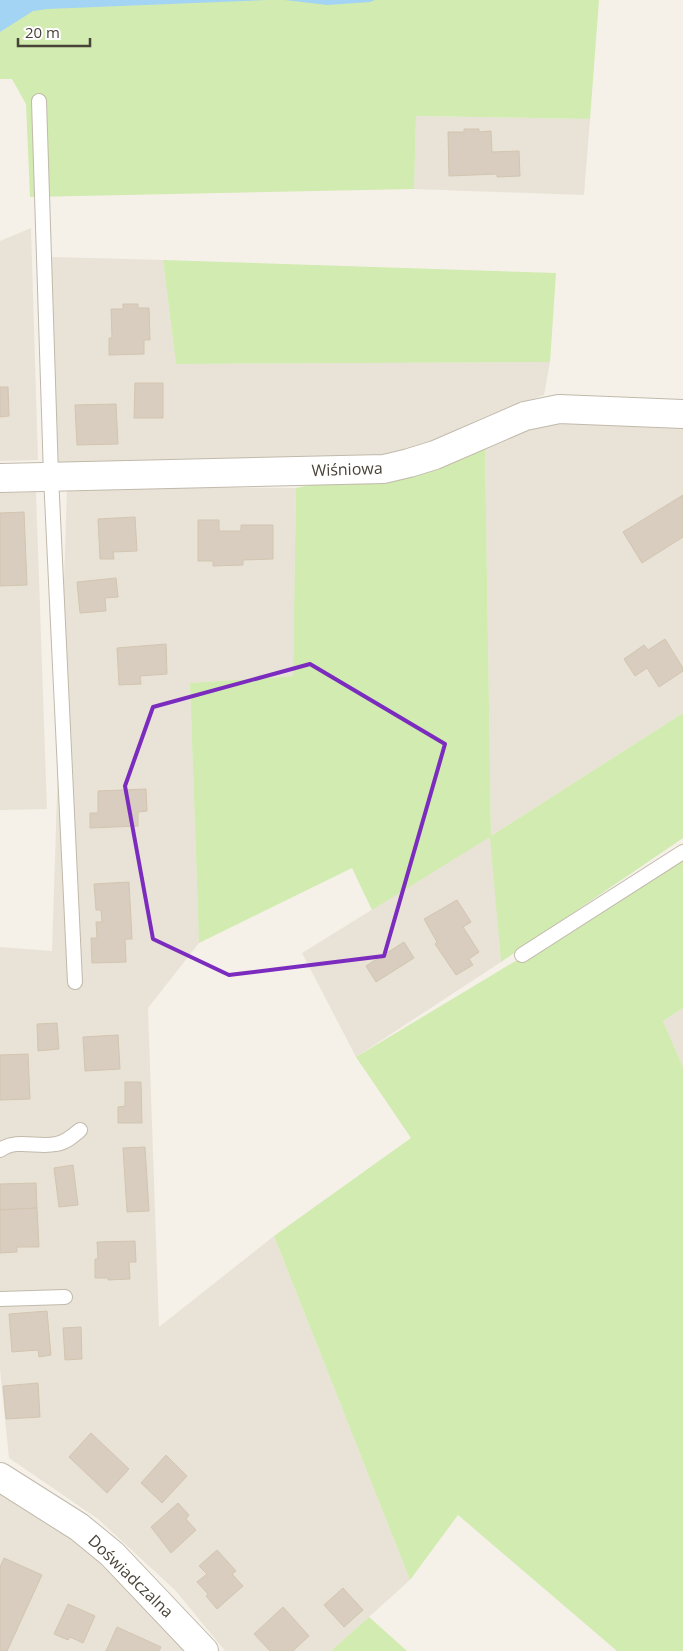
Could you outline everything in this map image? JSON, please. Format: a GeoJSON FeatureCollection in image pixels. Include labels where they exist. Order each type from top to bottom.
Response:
{"type":"FeatureCollection","features":[{"type":"Feature","properties":{"kind":"street","name":"Wiśniowa"},"geometry":{"type":"LineString","coordinates":[[0,478],[384,469],[435,454],[525,416],[559,409],[683,414]]}},
{"type":"Feature","properties":{"kind":"street","name":"Doświadczalna"},"geometry":{"type":"LineString","coordinates":[[0,1477],[79,1527],[112,1554],[195,1647]]}},
{"type":"Feature","properties":{"kind":"lane"},"geometry":{"type":"LineString","coordinates":[[39,101],[50,476],[75,982]]}},
{"type":"Feature","properties":{"kind":"lane"},"geometry":{"type":"LineString","coordinates":[[522,955],[683,852]]}},
{"type":"Feature","properties":{"kind":"lane"},"geometry":{"type":"LineString","coordinates":[[0,1150],[19,1143],[56,1144],[72,1137],[80,1130]]}},
{"type":"Feature","properties":{"kind":"lane"},"geometry":{"type":"LineString","coordinates":[[0,1299],[65,1297]]}},
{"type":"Feature","properties":{"kind":"highlighted area"},"geometry":{"type":"Polygon","coordinates":[[[310,664],[445,744],[384,956],[229,975],[153,939],[125,786],[153,707],[310,664]]]}},
{"type":"Feature","properties":{"kind":"shaded area"},"geometry":{"type":"Polygon","coordinates":[[[416,116],[590,119],[584,195],[414,189],[416,116]]]}},
{"type":"Feature","properties":{"kind":"shaded area"},"geometry":{"type":"Polygon","coordinates":[[[31,228],[38,460],[0,461],[0,241],[31,228]]]}},
{"type":"Feature","properties":{"kind":"shaded area"},"geometry":{"type":"Polygon","coordinates":[[[52,257],[163,260],[176,364],[550,362],[544,395],[482,418],[401,456],[50,467],[52,257]]]}},
{"type":"Feature","properties":{"kind":"shaded area"},"geometry":{"type":"Polygon","coordinates":[[[567,420],[683,424],[683,713],[491,836],[485,449],[531,427],[567,420]]]}},
{"type":"Feature","properties":{"kind":"shaded area"},"geometry":{"type":"Polygon","coordinates":[[[67,487],[296,488],[293,676],[190,683],[199,943],[148,1008],[159,1327],[274,1236],[410,1580],[331,1651],[225,1651],[176,1591],[98,1519],[9,1458],[0,1370],[0,947],[52,951],[67,487]]]}},
{"type":"Feature","properties":{"kind":"shaded area"},"geometry":{"type":"Polygon","coordinates":[[[36,492],[47,809],[0,810],[0,493],[36,492]]]}},
{"type":"Feature","properties":{"kind":"shaded area"},"geometry":{"type":"Polygon","coordinates":[[[491,836],[501,962],[356,1057],[302,953],[491,836]]]}},
{"type":"Feature","properties":{"kind":"shaded area"},"geometry":{"type":"Polygon","coordinates":[[[683,1008],[683,1067],[663,1021],[683,1008]]]}},
{"type":"Feature","properties":{"kind":"shaded area"},"geometry":{"type":"Polygon","coordinates":[[[0,1492],[52,1519],[109,1570],[187,1651],[0,1651],[0,1492]]]}},
{"type":"Feature","properties":{"kind":"green space"},"geometry":{"type":"Polygon","coordinates":[[[0,0],[599,0],[590,119],[416,116],[414,189],[30,197],[26,104],[12,79],[0,79],[0,0]]]}},
{"type":"Feature","properties":{"kind":"green space"},"geometry":{"type":"Polygon","coordinates":[[[163,260],[556,273],[550,362],[176,364],[163,260]]]}},
{"type":"Feature","properties":{"kind":"green space"},"geometry":{"type":"Polygon","coordinates":[[[485,449],[491,836],[683,713],[683,838],[501,962],[490,837],[372,910],[352,868],[199,943],[190,683],[293,676],[296,488],[485,449]]]}},
{"type":"Feature","properties":{"kind":"green space"},"geometry":{"type":"Polygon","coordinates":[[[683,860],[683,1008],[663,1021],[683,1067],[683,1651],[617,1651],[458,1515],[410,1580],[274,1236],[411,1138],[356,1057],[683,860]]]}},
{"type":"Feature","properties":{"kind":"green space"},"geometry":{"type":"Polygon","coordinates":[[[369,1617],[407,1651],[331,1651],[369,1617]]]}},
{"type":"Feature","properties":{"kind":"water"},"geometry":{"type":"Polygon","coordinates":[[[0,0],[267,0],[47,9],[33,11],[0,32],[0,0]]]}},
{"type":"Feature","properties":{"kind":"water"},"geometry":{"type":"Polygon","coordinates":[[[285,0],[375,0],[327,5],[285,0]]]}},
{"type":"Feature","properties":{"kind":"building"},"geometry":{"type":"Polygon","coordinates":[[[464,129],[479,129],[479,132],[491,131],[492,152],[519,151],[520,176],[497,177],[497,174],[449,176],[448,132],[464,132],[464,129]]]}},
{"type":"Feature","properties":{"kind":"building"},"geometry":{"type":"Polygon","coordinates":[[[123,304],[138,304],[138,308],[149,308],[150,340],[144,340],[144,354],[109,355],[109,338],[112,338],[111,309],[123,309],[123,304]]]}},
{"type":"Feature","properties":{"kind":"building"},"geometry":{"type":"Polygon","coordinates":[[[135,383],[163,383],[163,418],[134,418],[135,383]]]}},
{"type":"Feature","properties":{"kind":"building"},"geometry":{"type":"Polygon","coordinates":[[[0,387],[8,387],[9,416],[0,417],[0,387]]]}},
{"type":"Feature","properties":{"kind":"building"},"geometry":{"type":"Polygon","coordinates":[[[116,404],[118,444],[77,445],[75,405],[116,404]]]}},
{"type":"Feature","properties":{"kind":"building"},"geometry":{"type":"Polygon","coordinates":[[[683,495],[683,537],[642,563],[623,532],[683,495]]]}},
{"type":"Feature","properties":{"kind":"building"},"geometry":{"type":"Polygon","coordinates":[[[24,512],[27,585],[0,586],[0,513],[24,512]]]}},
{"type":"Feature","properties":{"kind":"building"},"geometry":{"type":"Polygon","coordinates":[[[135,517],[137,551],[113,552],[114,559],[100,559],[98,519],[135,517]]]}},
{"type":"Feature","properties":{"kind":"building"},"geometry":{"type":"Polygon","coordinates":[[[198,520],[219,520],[219,531],[241,531],[241,525],[273,525],[273,559],[243,560],[243,565],[213,566],[213,561],[198,561],[198,520]]]}},
{"type":"Feature","properties":{"kind":"building"},"geometry":{"type":"Polygon","coordinates":[[[116,578],[118,597],[105,598],[106,611],[80,613],[77,582],[116,578]]]}},
{"type":"Feature","properties":{"kind":"building"},"geometry":{"type":"Polygon","coordinates":[[[665,639],[683,671],[659,687],[647,668],[635,676],[624,659],[644,645],[648,650],[665,639]]]}},
{"type":"Feature","properties":{"kind":"building"},"geometry":{"type":"Polygon","coordinates":[[[166,644],[167,674],[140,676],[141,684],[119,685],[117,648],[166,644]]]}},
{"type":"Feature","properties":{"kind":"building"},"geometry":{"type":"Polygon","coordinates":[[[146,789],[147,811],[138,812],[138,826],[90,828],[90,813],[98,813],[98,791],[146,789]]]}},
{"type":"Feature","properties":{"kind":"building"},"geometry":{"type":"Polygon","coordinates":[[[129,882],[132,939],[125,939],[126,962],[92,963],[91,938],[97,938],[96,922],[102,922],[101,910],[96,910],[94,884],[129,882]]]}},
{"type":"Feature","properties":{"kind":"building"},"geometry":{"type":"Polygon","coordinates":[[[457,900],[471,922],[463,927],[479,952],[469,959],[473,965],[456,975],[435,944],[437,942],[424,919],[457,900]]]}},
{"type":"Feature","properties":{"kind":"building"},"geometry":{"type":"Polygon","coordinates":[[[404,942],[414,958],[376,982],[366,966],[404,942]]]}},
{"type":"Feature","properties":{"kind":"building"},"geometry":{"type":"Polygon","coordinates":[[[57,1023],[59,1049],[38,1051],[37,1024],[57,1023]]]}},
{"type":"Feature","properties":{"kind":"building"},"geometry":{"type":"Polygon","coordinates":[[[118,1035],[120,1069],[85,1071],[83,1037],[118,1035]]]}},
{"type":"Feature","properties":{"kind":"building"},"geometry":{"type":"Polygon","coordinates":[[[28,1054],[30,1099],[0,1100],[0,1055],[28,1054]]]}},
{"type":"Feature","properties":{"kind":"building"},"geometry":{"type":"Polygon","coordinates":[[[125,1082],[141,1082],[142,1123],[118,1123],[118,1107],[125,1106],[125,1082]]]}},
{"type":"Feature","properties":{"kind":"building"},"geometry":{"type":"Polygon","coordinates":[[[145,1147],[149,1211],[127,1212],[123,1148],[145,1147]]]}},
{"type":"Feature","properties":{"kind":"building"},"geometry":{"type":"Polygon","coordinates":[[[73,1165],[78,1205],[59,1207],[54,1168],[73,1165]]]}},
{"type":"Feature","properties":{"kind":"building"},"geometry":{"type":"Polygon","coordinates":[[[36,1183],[37,1208],[0,1210],[0,1184],[36,1183]]]}},
{"type":"Feature","properties":{"kind":"building"},"geometry":{"type":"Polygon","coordinates":[[[37,1208],[39,1247],[17,1247],[17,1252],[0,1253],[0,1210],[37,1208]]]}},
{"type":"Feature","properties":{"kind":"building"},"geometry":{"type":"Polygon","coordinates":[[[135,1241],[136,1262],[129,1262],[130,1279],[108,1280],[108,1278],[95,1278],[95,1259],[98,1259],[97,1242],[135,1241]]]}},
{"type":"Feature","properties":{"kind":"building"},"geometry":{"type":"Polygon","coordinates":[[[47,1311],[51,1355],[39,1357],[38,1350],[12,1352],[9,1314],[47,1311]]]}},
{"type":"Feature","properties":{"kind":"building"},"geometry":{"type":"Polygon","coordinates":[[[81,1327],[82,1359],[65,1360],[63,1328],[81,1327]]]}},
{"type":"Feature","properties":{"kind":"building"},"geometry":{"type":"Polygon","coordinates":[[[38,1383],[40,1417],[6,1419],[3,1386],[38,1383]]]}},
{"type":"Feature","properties":{"kind":"building"},"geometry":{"type":"Polygon","coordinates":[[[91,1433],[129,1469],[107,1493],[69,1457],[91,1433]]]}},
{"type":"Feature","properties":{"kind":"building"},"geometry":{"type":"Polygon","coordinates":[[[166,1455],[187,1476],[162,1503],[141,1483],[166,1455]]]}},
{"type":"Feature","properties":{"kind":"building"},"geometry":{"type":"Polygon","coordinates":[[[178,1503],[189,1515],[186,1519],[196,1530],[171,1553],[151,1527],[178,1503]]]}},
{"type":"Feature","properties":{"kind":"building"},"geometry":{"type":"Polygon","coordinates":[[[217,1550],[236,1571],[232,1574],[243,1586],[217,1609],[206,1596],[208,1594],[197,1582],[207,1574],[199,1566],[217,1550]]]}},
{"type":"Feature","properties":{"kind":"building"},"geometry":{"type":"Polygon","coordinates":[[[4,1558],[42,1575],[7,1651],[0,1651],[0,1567],[4,1558]]]}},
{"type":"Feature","properties":{"kind":"building"},"geometry":{"type":"Polygon","coordinates":[[[343,1588],[363,1610],[344,1627],[324,1605],[343,1588]]]}},
{"type":"Feature","properties":{"kind":"building"},"geometry":{"type":"Polygon","coordinates":[[[68,1604],[95,1616],[83,1643],[70,1637],[68,1640],[54,1634],[68,1604]]]}},
{"type":"Feature","properties":{"kind":"building"},"geometry":{"type":"Polygon","coordinates":[[[283,1607],[309,1636],[293,1651],[270,1651],[254,1634],[283,1607]]]}},
{"type":"Feature","properties":{"kind":"building"},"geometry":{"type":"Polygon","coordinates":[[[117,1627],[161,1647],[159,1651],[106,1651],[117,1627]]]}}]}
